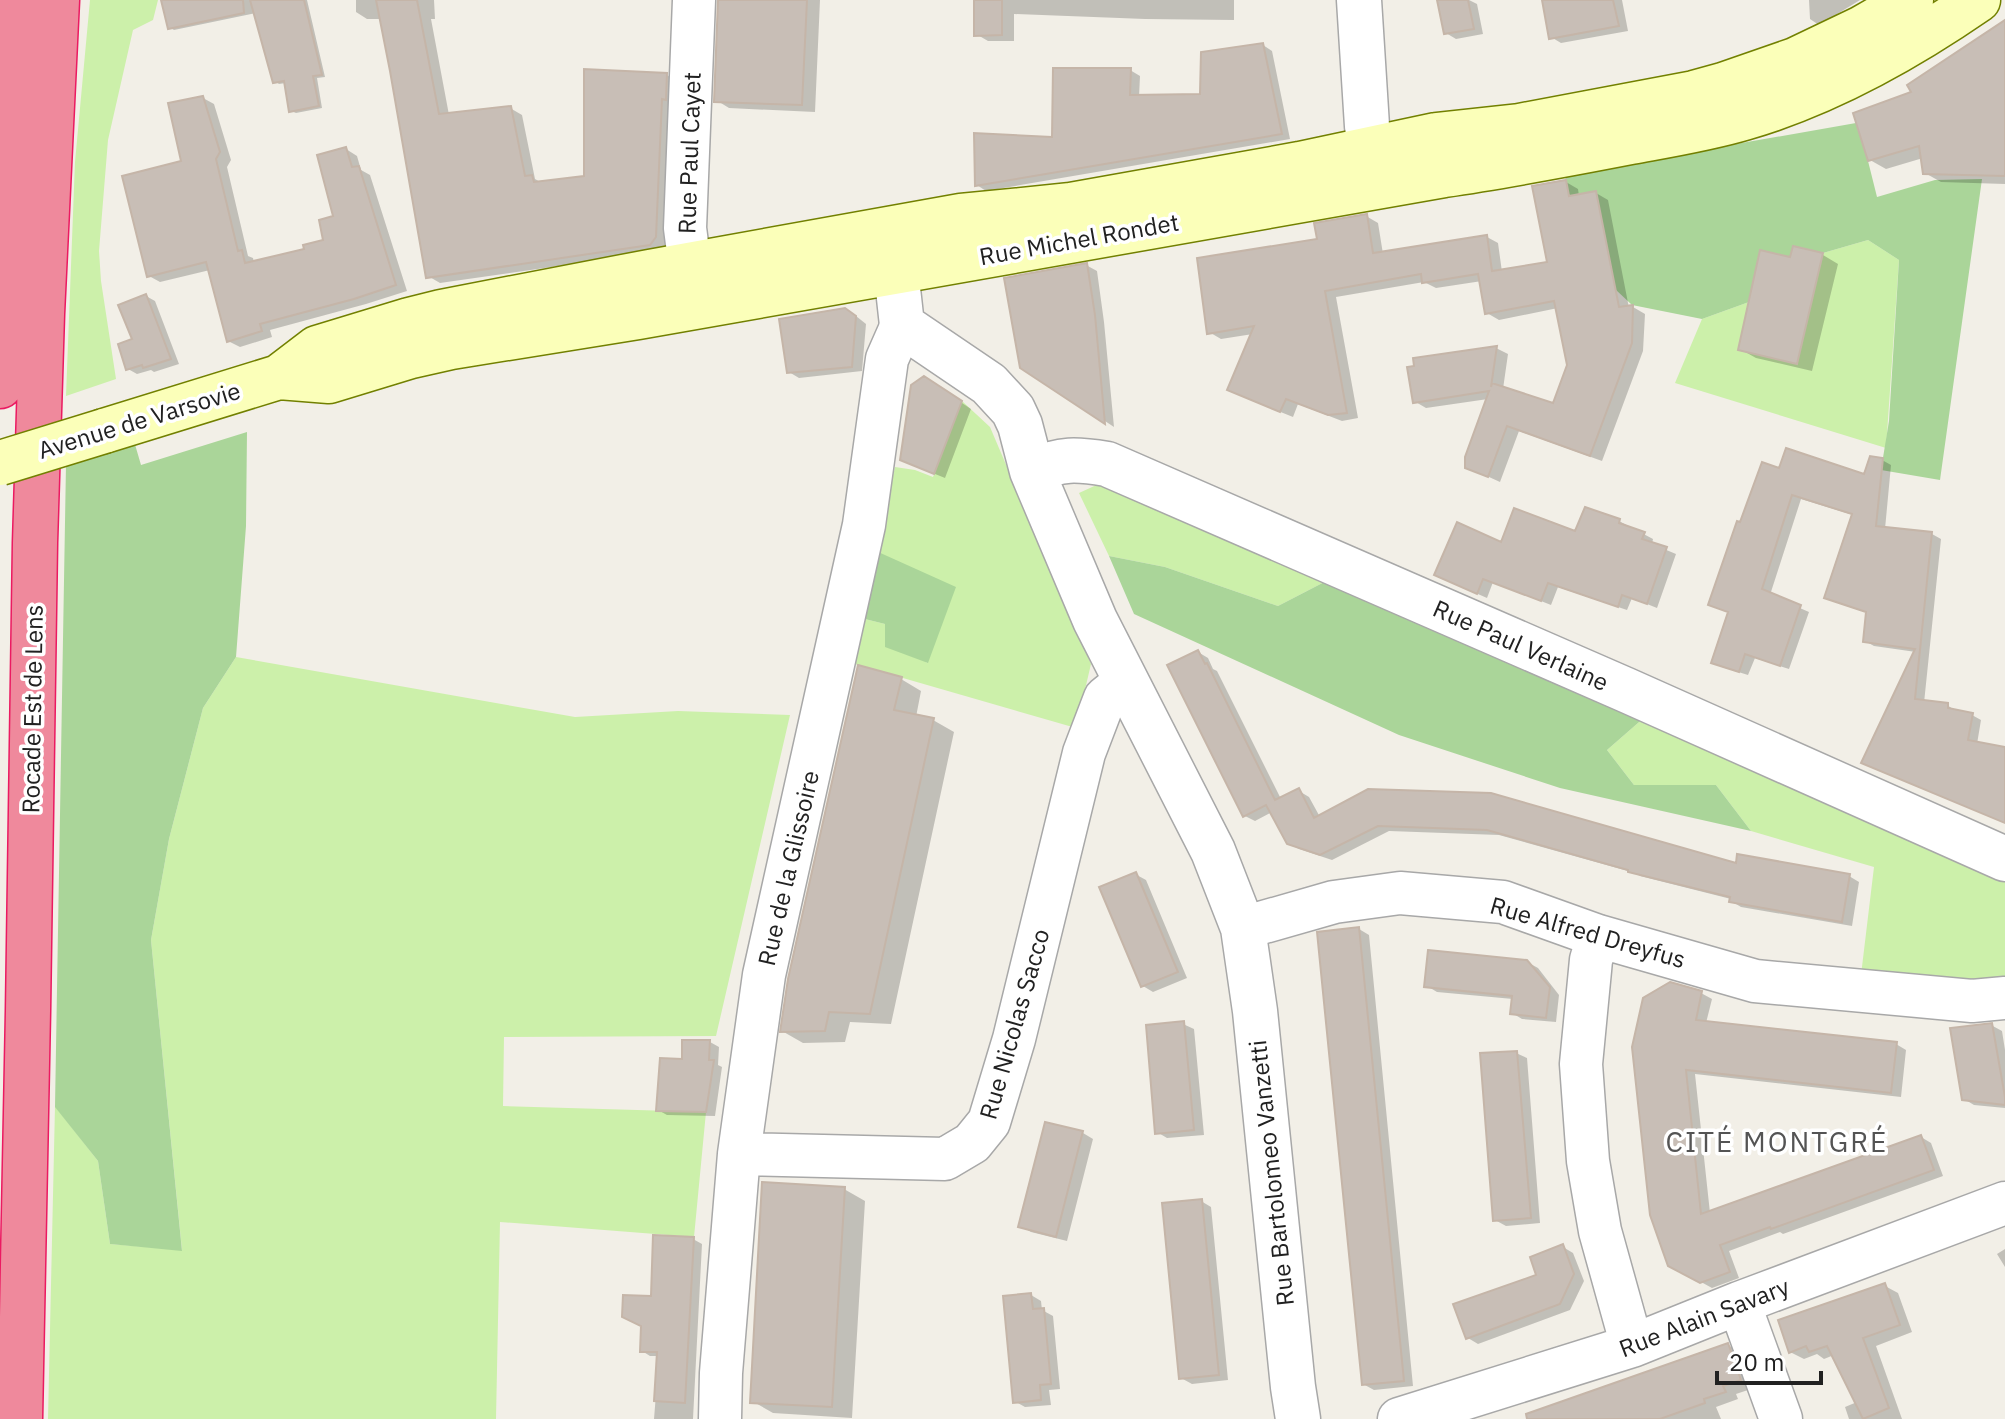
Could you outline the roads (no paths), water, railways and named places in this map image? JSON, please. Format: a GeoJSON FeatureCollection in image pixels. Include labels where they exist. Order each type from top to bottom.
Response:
{"type":"FeatureCollection","features":[{"type":"Feature","properties":{"kind":"highway"},"geometry":{"type":"LineString","coordinates":[[0,386],[8,112],[15,0]]}},
{"type":"Feature","properties":{"kind":"highway","name":"Rocade Est de Lens"},"geometry":{"type":"LineString","coordinates":[[20,1419],[35,528],[42,299],[57,0]]}},
{"type":"Feature","properties":{"kind":"main road"},"geometry":{"type":"LineString","coordinates":[[1734,102],[1795,60],[1911,0]]}},
{"type":"Feature","properties":{"kind":"main road"},"geometry":{"type":"LineString","coordinates":[[1734,102],[1803,97],[1907,45],[1978,0]]}},
{"type":"Feature","properties":{"kind":"main road","name":"Rue Michel Rondet"},"geometry":{"type":"LineString","coordinates":[[410,338],[451,347],[692,285],[887,230],[973,214],[1071,205],[1300,164],[1373,168],[1514,165],[1701,129],[1734,102]]}},
{"type":"Feature","properties":{"kind":"main road","name":"Rue Michel Rondet"},"geometry":{"type":"LineString","coordinates":[[692,285],[896,271],[1373,168]]}},
{"type":"Feature","properties":{"kind":"main road","name":"Avenue de Varsovie"},"geometry":{"type":"LineString","coordinates":[[0,463],[279,377],[329,381],[410,338]]}},
{"type":"Feature","properties":{"kind":"street","name":"Rue Paul Cayet"},"geometry":{"type":"LineString","coordinates":[[692,285],[685,228],[694,0]]}},
{"type":"Feature","properties":{"kind":"street"},"geometry":{"type":"LineString","coordinates":[[1359,0],[1367,126],[1373,168]]}},
{"type":"Feature","properties":{"kind":"street"},"geometry":{"type":"LineString","coordinates":[[887,230],[896,271],[902,325],[976,375],[1001,395],[1013,410],[1032,471],[1095,620],[1213,851],[1243,928]]}},
{"type":"Feature","properties":{"kind":"street","name":"Rue de la Glissoire"},"geometry":{"type":"LineString","coordinates":[[720,1419],[739,1154],[764,975],[864,525],[887,359],[902,325]]}},
{"type":"Feature","properties":{"kind":"street","name":"Rue Paul Verlaine"},"geometry":{"type":"LineString","coordinates":[[1032,471],[1051,463],[1078,459],[1107,464],[2005,859]]}},
{"type":"Feature","properties":{"kind":"street","name":"Rue Nicolas Sacco"},"geometry":{"type":"LineString","coordinates":[[739,1154],[945,1159],[972,1143],[989,1122],[1014,1039],[1084,753],[1105,698],[1126,681]]}},
{"type":"Feature","properties":{"kind":"street","name":"Rue Alfred Dreyfus"},"geometry":{"type":"LineString","coordinates":[[1243,928],[1334,902],[1400,893],[1503,902],[1598,936],[1755,981],[1972,1001],[2005,998]]}},
{"type":"Feature","properties":{"kind":"street","name":"Rue Bartolomeo Vanzetti"},"geometry":{"type":"LineString","coordinates":[[1243,928],[1255,1011],[1298,1419]]}},
{"type":"Feature","properties":{"kind":"street"},"geometry":{"type":"LineString","coordinates":[[1598,936],[1591,960],[1581,1064],[1588,1161],[1600,1231],[1632,1346]]}},
{"type":"Feature","properties":{"kind":"street","name":"Rue Alain Savary"},"geometry":{"type":"LineString","coordinates":[[1399,1419],[1632,1346],[2005,1203]]}},
{"type":"Feature","properties":{"kind":"street"},"geometry":{"type":"LineString","coordinates":[[1739,1303],[1781,1419]]}},
{"type":"Feature","properties":{"kind":"district","name":"CITÉ MONTGRÉ"},"geometry":{"type":"Point","coordinates":[1777,1141]}}]}
